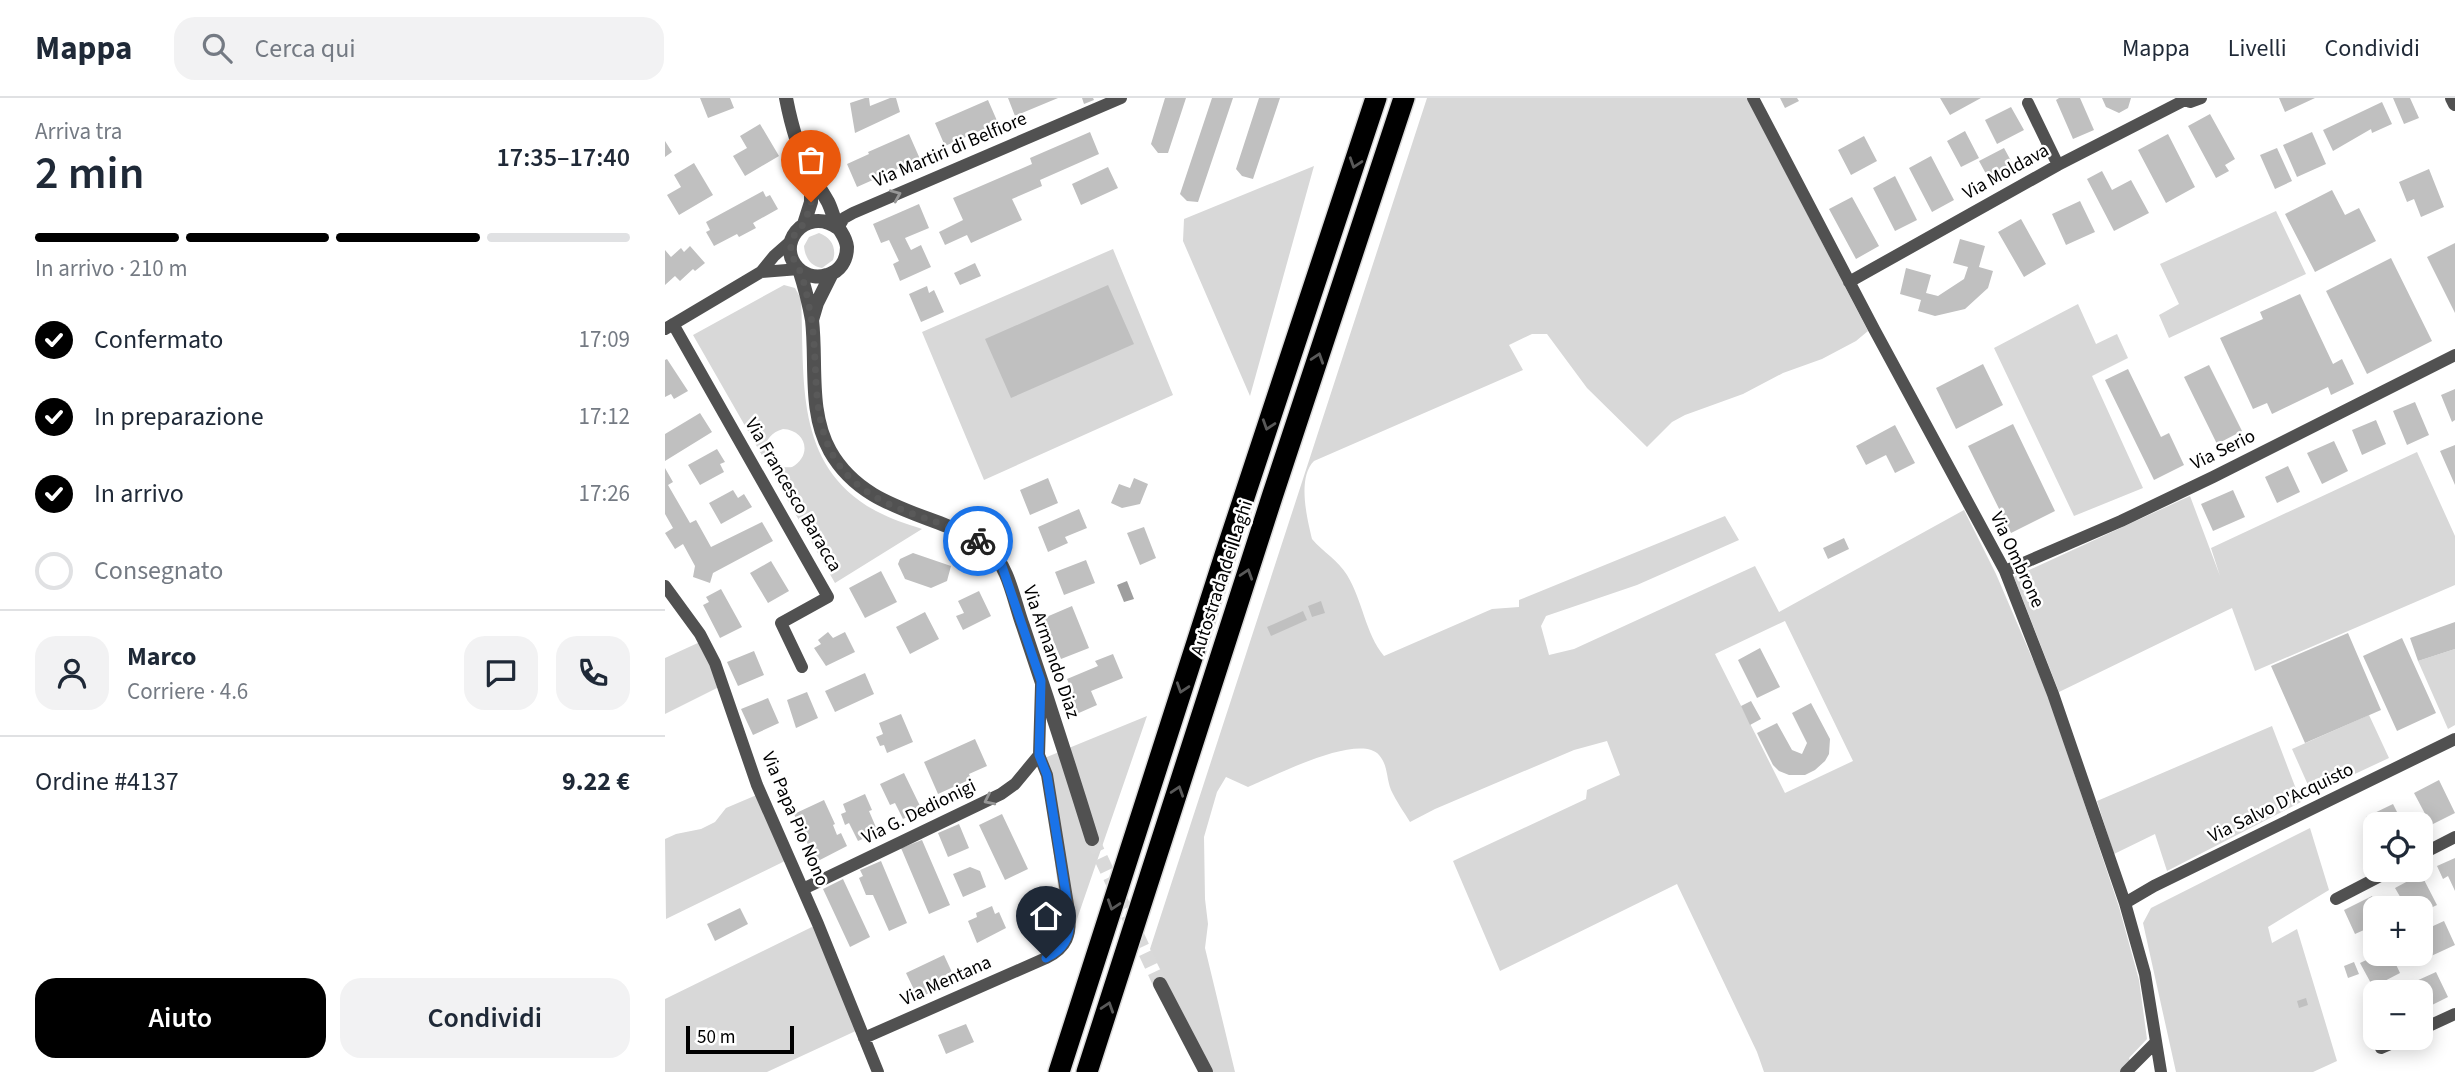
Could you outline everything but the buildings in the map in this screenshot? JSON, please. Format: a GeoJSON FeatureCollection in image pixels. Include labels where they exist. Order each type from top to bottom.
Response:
{"type":"FeatureCollection","features":[{"type":"Feature","properties":{"kind":"highway","name":"Autostrada dei Laghi"},"geometry":{"type":"LineString","coordinates":[[1059,1072],[1226,552],[1376,98]]}},
{"type":"Feature","properties":{"kind":"highway","name":"Autostrada dei Laghi"},"geometry":{"type":"LineString","coordinates":[[1087,1072],[1404,98]]}},
{"type":"Feature","properties":{"kind":"street","name":"Via Armando Diaz"},"geometry":{"type":"LineString","coordinates":[[786,98],[799,145],[811,174],[827,199],[843,234],[847,250],[843,262],[832,273],[817,303],[812,321]]}},
{"type":"Feature","properties":{"kind":"street","name":"Via Martiri di Belfiore"},"geometry":{"type":"LineString","coordinates":[[838,228],[845,218],[853,213],[1121,98]]}},
{"type":"Feature","properties":{"kind":"street","name":"Via Ombrone"},"geometry":{"type":"LineString","coordinates":[[1753,98],[2005,571],[2053,694],[2125,903],[2145,974],[2161,1072]]}},
{"type":"Feature","properties":{"kind":"street","name":"Via Moldava"},"geometry":{"type":"LineString","coordinates":[[1849,282],[2058,165],[2184,99],[2190,102],[2201,98]]}},
{"type":"Feature","properties":{"kind":"street"},"geometry":{"type":"LineString","coordinates":[[2452,98],[2455,104]]}},
{"type":"Feature","properties":{"kind":"street"},"geometry":{"type":"LineString","coordinates":[[2028,103],[2058,165]]}},
{"type":"Feature","properties":{"kind":"street","name":"Via Armando Diaz"},"geometry":{"type":"LineString","coordinates":[[811,174],[811,202],[804,224],[791,241],[791,256],[799,269],[812,321],[817,414],[824,439],[833,457],[851,480],[874,497],[888,505],[960,531],[991,550],[1002,566],[1092,839]]}},
{"type":"Feature","properties":{"kind":"street"},"geometry":{"type":"LineString","coordinates":[[804,224],[821,220],[838,228]]}},
{"type":"Feature","properties":{"kind":"street"},"geometry":{"type":"LineString","coordinates":[[669,326],[761,272],[773,256],[791,241]]}},
{"type":"Feature","properties":{"kind":"street"},"geometry":{"type":"LineString","coordinates":[[761,272],[799,269],[811,276],[832,273]]}},
{"type":"Feature","properties":{"kind":"street","name":"Via Francesco Baracca"},"geometry":{"type":"LineString","coordinates":[[669,326],[828,597],[781,623],[802,667]]}},
{"type":"Feature","properties":{"kind":"street","name":"Via Serio"},"geometry":{"type":"LineString","coordinates":[[2005,571],[2178,493],[2455,355]]}},
{"type":"Feature","properties":{"kind":"street","name":"Via Papa Pio Nono"},"geometry":{"type":"LineString","coordinates":[[665,586],[700,634],[715,663],[757,785],[878,1072]]}},
{"type":"Feature","properties":{"kind":"street","name":"Via Mentana"},"geometry":{"type":"LineString","coordinates":[[864,1038],[1046,958],[1064,946],[1070,934],[1070,919],[1047,775],[1039,755],[1041,681]]}},
{"type":"Feature","properties":{"kind":"street","name":"Via Salvo D'Acquisto"},"geometry":{"type":"LineString","coordinates":[[2125,903],[2154,886],[2455,739]]}},
{"type":"Feature","properties":{"kind":"street","name":"Via G. Dedionigi"},"geometry":{"type":"LineString","coordinates":[[803,889],[1001,794],[1015,783],[1039,755]]}},
{"type":"Feature","properties":{"kind":"street"},"geometry":{"type":"LineString","coordinates":[[2433,848],[2455,837]]}},
{"type":"Feature","properties":{"kind":"street"},"geometry":{"type":"LineString","coordinates":[[2336,899],[2369,882]]}},
{"type":"Feature","properties":{"kind":"street"},"geometry":{"type":"LineString","coordinates":[[1160,984],[1206,1072]]}},
{"type":"Feature","properties":{"kind":"street"},"geometry":{"type":"LineString","coordinates":[[2433,1024],[2455,1014]]}},
{"type":"Feature","properties":{"kind":"street"},"geometry":{"type":"LineString","coordinates":[[2126,1072],[2156,1042]]}},
{"type":"Feature","properties":{"kind":"shaded area"},"geometry":{"type":"Polygon","coordinates":[[[1427,98],[1747,98],[1868,331],[1856,341],[1822,359],[1783,373],[1743,394],[1685,415],[1672,422],[1647,447],[1587,388],[1547,334],[1532,334],[1509,345],[1523,370],[1314,461],[1306,477],[1305,488],[1312,539],[1347,575],[1372,637],[1384,656],[1492,609],[1519,607],[1519,600],[1725,516],[1739,540],[1637,585],[1546,616],[1541,626],[1549,655],[1574,649],[1755,566],[1779,612],[1964,510],[1996,574],[2048,695],[2119,907],[2139,980],[2147,1039],[2129,1058],[2134,1072],[1764,1072],[1677,884],[1500,971],[1453,861],[1586,799],[1587,790],[1620,775],[1607,741],[1574,750],[1410,822],[1391,790],[1382,759],[1369,749],[1335,752],[1248,787],[1226,777],[1217,792],[1204,837],[1208,924],[1205,948],[1235,1072],[1211,1072],[1150,949],[1427,98]],[[1785,621],[1715,654],[1785,793],[1853,761],[1785,621]]]}},
{"type":"Feature","properties":{"kind":"shaded area"},"geometry":{"type":"Polygon","coordinates":[[[1314,166],[1250,396],[1183,241],[1184,219],[1314,166]]]}},
{"type":"Feature","properties":{"kind":"shaded area"},"geometry":{"type":"Polygon","coordinates":[[[2276,211],[2306,274],[2169,338],[2159,315],[2179,304],[2160,264],[2276,211]]]}},
{"type":"Feature","properties":{"kind":"shaded area"},"geometry":{"type":"Polygon","coordinates":[[[819,233],[830,240],[834,251],[833,260],[822,268],[809,260],[804,246],[809,237],[819,233]]]}},
{"type":"Feature","properties":{"kind":"shaded area"},"geometry":{"type":"Polygon","coordinates":[[[1113,249],[1173,395],[984,480],[922,332],[1113,249]]]}},
{"type":"Feature","properties":{"kind":"shaded area"},"geometry":{"type":"Polygon","coordinates":[[[784,285],[795,288],[801,299],[805,390],[809,419],[817,446],[830,470],[849,492],[876,511],[922,529],[835,583],[693,335],[784,285]],[[783,429],[774,433],[766,445],[769,458],[782,467],[792,467],[803,456],[804,444],[791,430],[783,429]]]}},
{"type":"Feature","properties":{"kind":"shaded area"},"geometry":{"type":"Polygon","coordinates":[[[2078,304],[2096,344],[2117,334],[2128,358],[2092,376],[2143,488],[2074,516],[1994,348],[2078,304]]]}},
{"type":"Feature","properties":{"kind":"shaded area"},"geometry":{"type":"Polygon","coordinates":[[[2417,452],[2455,536],[2455,585],[2255,671],[2232,608],[2059,692],[2014,577],[2190,496],[2220,576],[2211,548],[2417,452]]]}},
{"type":"Feature","properties":{"kind":"shaded area"},"geometry":{"type":"Polygon","coordinates":[[[1127,581],[1134,599],[1124,602],[1117,585],[1127,581]]]}},
{"type":"Feature","properties":{"kind":"shaded area"},"geometry":{"type":"Polygon","coordinates":[[[700,642],[721,686],[665,714],[665,658],[700,642]]]}},
{"type":"Feature","properties":{"kind":"shaded area"},"geometry":{"type":"Polygon","coordinates":[[[2455,649],[2455,725],[2448,729],[2418,661],[2455,649]]]}},
{"type":"Feature","properties":{"kind":"shaded area"},"geometry":{"type":"Polygon","coordinates":[[[2369,715],[2389,758],[2312,794],[2292,749],[2369,715]]]}},
{"type":"Feature","properties":{"kind":"shaded area"},"geometry":{"type":"Polygon","coordinates":[[[1147,716],[1066,951],[1042,759],[1147,716]]]}},
{"type":"Feature","properties":{"kind":"shaded area"},"geometry":{"type":"Polygon","coordinates":[[[2272,726],[2301,802],[2167,871],[2155,834],[2114,854],[2097,801],[2272,726]]]}},
{"type":"Feature","properties":{"kind":"shaded area"},"geometry":{"type":"Polygon","coordinates":[[[759,794],[787,860],[666,919],[665,839],[701,829],[715,822],[726,808],[759,794]]]}},
{"type":"Feature","properties":{"kind":"shaded area"},"geometry":{"type":"Polygon","coordinates":[[[2310,828],[2329,890],[2268,927],[2272,943],[2297,929],[2337,1061],[2313,1072],[2176,1072],[2143,923],[2151,908],[2310,828]]]}},
{"type":"Feature","properties":{"kind":"shaded area"},"geometry":{"type":"Polygon","coordinates":[[[818,924],[860,1029],[767,1072],[665,1072],[665,999],[818,924]]]}},
{"type":"Feature","properties":{"kind":"tunnel"},"geometry":{"type":"LineString","coordinates":[[1092,839],[1160,984]]}},
{"type":"Feature","properties":{"kind":"way so far"},"geometry":{"type":"LineString","coordinates":[[811,202],[804,224],[794,234],[790,248],[805,286],[812,321],[817,414],[828,448],[851,480],[874,497],[888,505],[953,528],[978,541]]}},
{"type":"Feature","properties":{"kind":"route"},"geometry":{"type":"LineString","coordinates":[[978,541],[991,550],[1002,566],[1041,681],[1039,755],[1047,775],[1070,919],[1068,940],[1064,946],[1046,958]]}}]}
